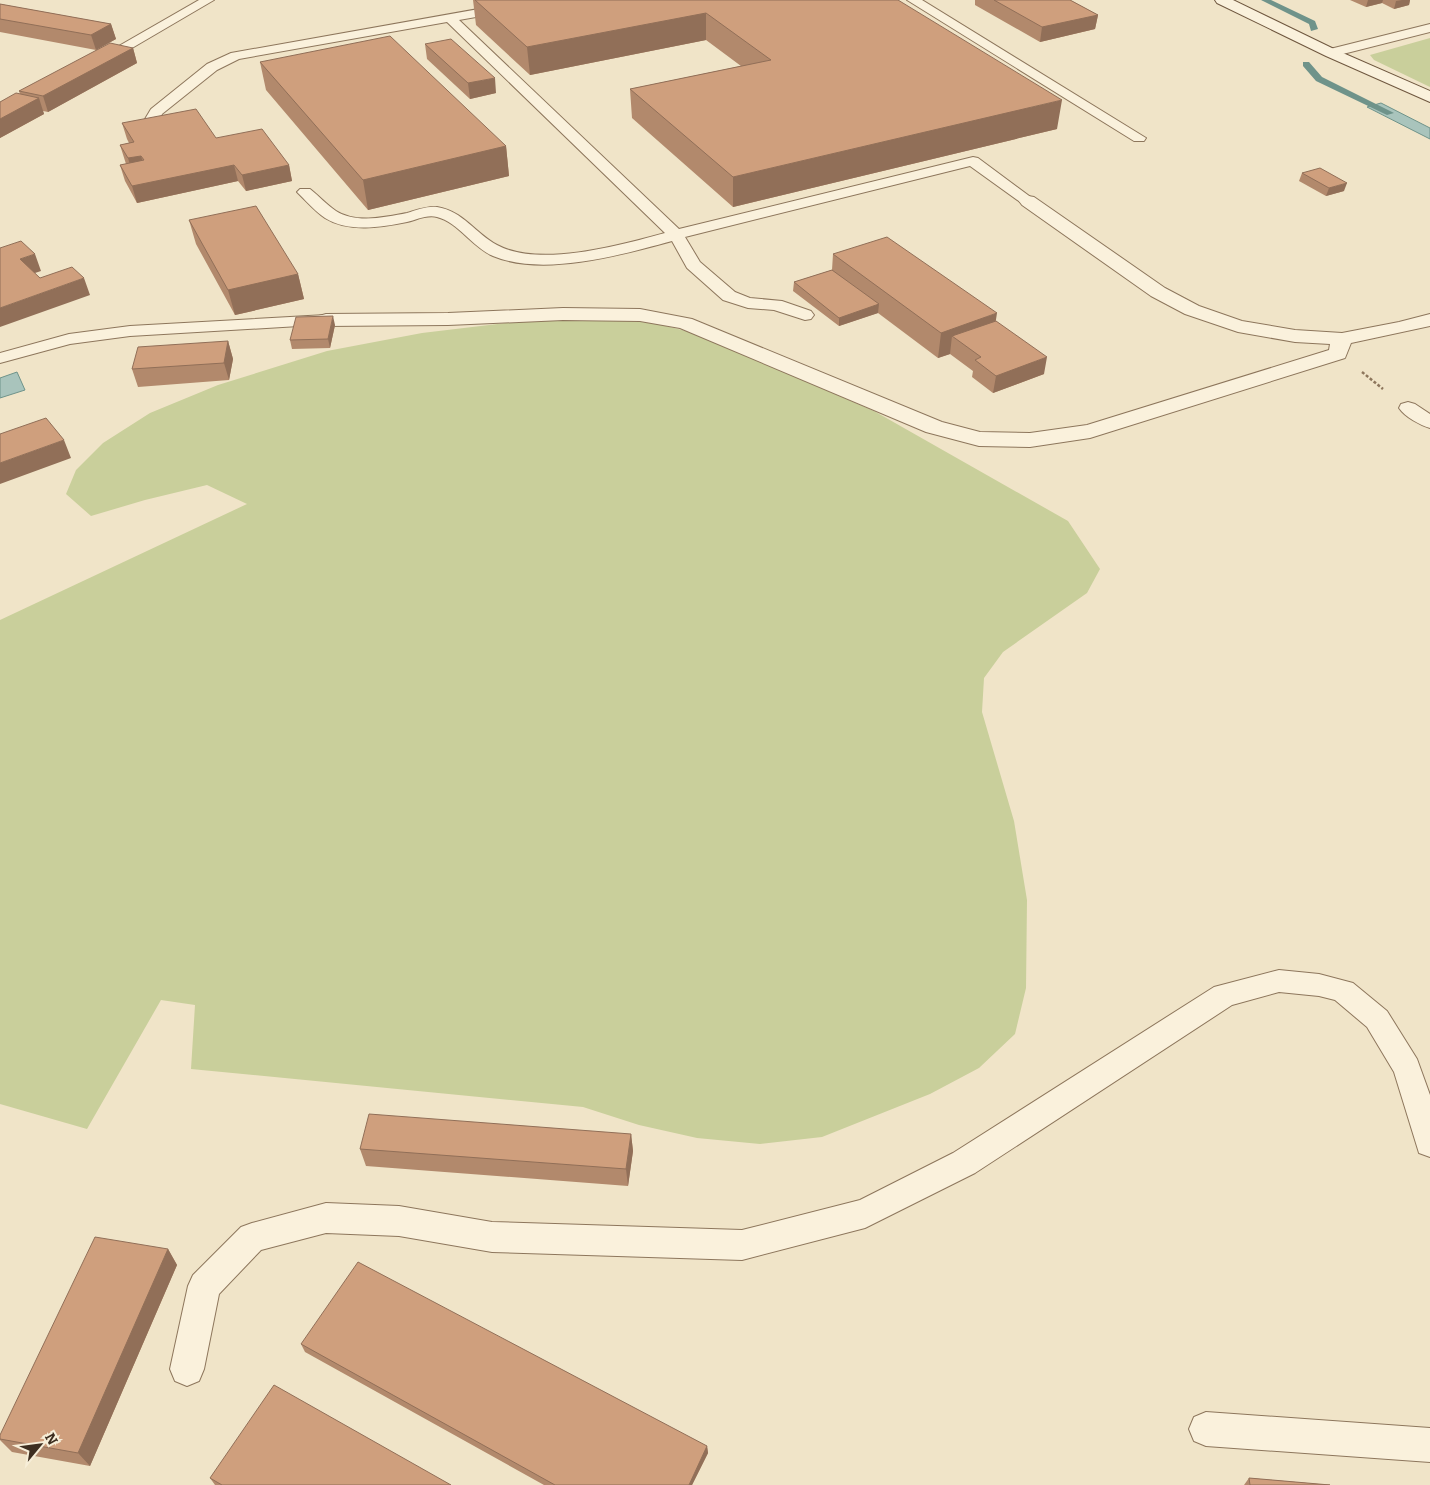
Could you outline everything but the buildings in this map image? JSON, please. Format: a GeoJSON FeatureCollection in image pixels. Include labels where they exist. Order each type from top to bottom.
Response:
{"type":"FeatureCollection","features":[{"type":"Feature","properties":{"kind":"street"},"geometry":{"type":"LineString","coordinates":[[1222,0],[1331,53],[1430,96]]}},
{"type":"Feature","properties":{"kind":"street"},"geometry":{"type":"LineString","coordinates":[[1028,201],[1158,292],[1192,310],[1238,326],[1340,346]]}},
{"type":"Feature","properties":{"kind":"street"},"geometry":{"type":"LineString","coordinates":[[326,320],[448,319],[563,314],[640,315],[658,318],[685,323],[934,427],[979,439],[1030,440],[1090,431],[1340,346],[1430,320]]}},
{"type":"Feature","properties":{"kind":"lane"},"geometry":{"type":"LineString","coordinates":[[82,70],[208,0]]}},
{"type":"Feature","properties":{"kind":"lane"},"geometry":{"type":"LineString","coordinates":[[151,126],[156,112],[212,67],[236,56],[549,0]]}},
{"type":"Feature","properties":{"kind":"lane"},"geometry":{"type":"LineString","coordinates":[[913,0],[1139,138]]}},
{"type":"Feature","properties":{"kind":"lane"},"geometry":{"type":"LineString","coordinates":[[450,18],[676,234],[693,265],[729,296],[748,303],[776,305],[805,314]]}},
{"type":"Feature","properties":{"kind":"lane"},"geometry":{"type":"LineString","coordinates":[[1331,53],[1430,28]]}},
{"type":"Feature","properties":{"kind":"lane"},"geometry":{"type":"LineString","coordinates":[[306,192],[336,218],[354,222],[375,223],[437,212],[452,218],[490,249],[510,256],[533,259],[563,259],[611,252],[676,234],[973,161],[1028,201]]}},
{"type":"Feature","properties":{"kind":"lane"},"geometry":{"type":"LineString","coordinates":[[0,358],[69,339],[130,331],[326,320]]}},
{"type":"Feature","properties":{"kind":"lane"},"geometry":{"type":"LineString","coordinates":[[1408,408],[1430,422]]}},
{"type":"Feature","properties":{"kind":"lane"},"geometry":{"type":"LineString","coordinates":[[187,1369],[204,1286],[252,1238],[326,1218],[399,1220],[492,1237],[742,1245],[864,1213],[964,1163],[1224,995],[1279,981],[1319,985],[1344,990],[1377,1019],[1407,1068],[1430,1143]]}},
{"type":"Feature","properties":{"kind":"lane"},"geometry":{"type":"LineString","coordinates":[[1206,1429],[1430,1445]]}},
{"type":"Feature","properties":{"kind":"path"},"geometry":{"type":"LineString","coordinates":[[1340,346],[1408,408]]}},
{"type":"Feature","properties":{"kind":"green space"},"geometry":{"type":"Polygon","coordinates":[[[1430,38],[1430,87],[1374,60],[1370,55],[1430,38]]]}},
{"type":"Feature","properties":{"kind":"green space"},"geometry":{"type":"Polygon","coordinates":[[[566,316],[654,323],[694,333],[874,411],[1068,521],[1100,569],[1087,593],[1003,652],[984,678],[982,712],[1014,821],[1027,900],[1026,988],[1015,1034],[979,1068],[930,1094],[822,1137],[760,1144],[697,1138],[639,1125],[583,1107],[191,1069],[195,1005],[161,1000],[87,1129],[0,1104],[0,620],[247,504],[207,485],[145,500],[91,516],[66,494],[76,470],[103,443],[150,413],[218,385],[327,351],[422,333],[566,316]]]}},
{"type":"Feature","properties":{"kind":"water"},"geometry":{"type":"Polygon","coordinates":[[[1381,103],[1430,128],[1430,139],[1367,107],[1381,103]]]}},
{"type":"Feature","properties":{"kind":"water"},"geometry":{"type":"Polygon","coordinates":[[[17,372],[25,390],[0,398],[0,378],[17,372]]]}},
{"type":"Feature","properties":{"kind":"waterway"},"geometry":{"type":"LineString","coordinates":[[1265,0],[1312,23],[1314,29]]}},
{"type":"Feature","properties":{"kind":"waterway"},"geometry":{"type":"LineString","coordinates":[[1306,64],[1319,79],[1390,113]]}}]}
